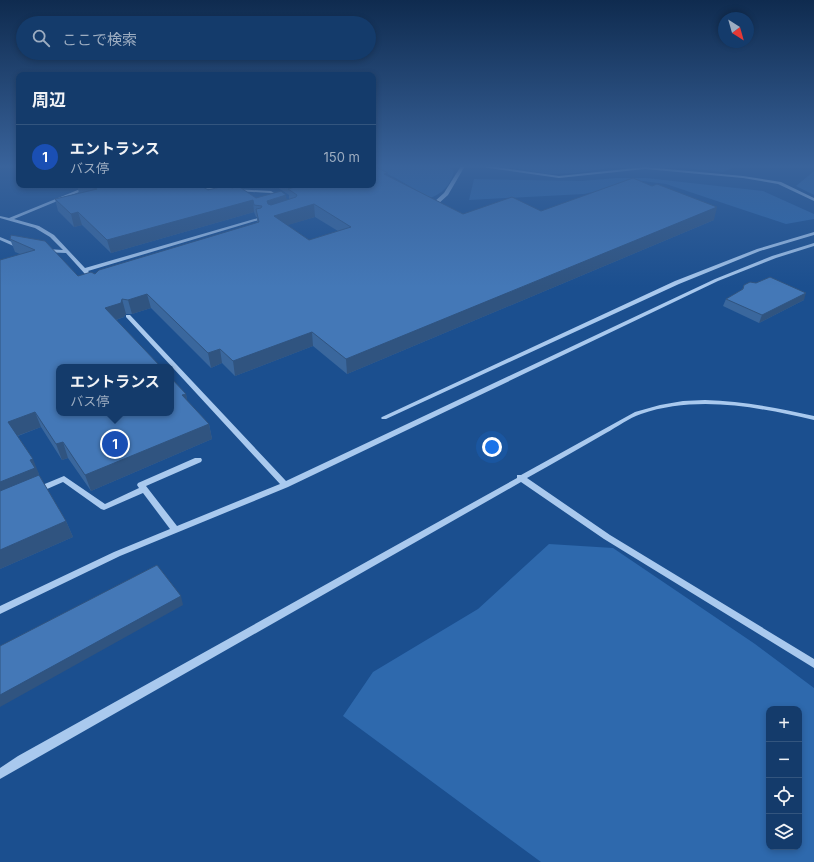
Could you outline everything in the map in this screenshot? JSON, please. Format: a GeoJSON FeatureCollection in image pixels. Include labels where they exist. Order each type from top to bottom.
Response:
{"type":"FeatureCollection","features":[{"type":"Feature","properties":{"kind":"street"},"geometry":{"type":"LineString","coordinates":[[11,219],[42,206]]}},
{"type":"Feature","properties":{"kind":"street"},"geometry":{"type":"LineString","coordinates":[[0,217],[37,227],[52,236],[89,275]]}},
{"type":"Feature","properties":{"kind":"street"},"geometry":{"type":"LineString","coordinates":[[85,270],[260,219]]}},
{"type":"Feature","properties":{"kind":"street"},"geometry":{"type":"LineString","coordinates":[[0,610],[117,554],[285,485],[757,250],[814,233]]}},
{"type":"Feature","properties":{"kind":"street"},"geometry":{"type":"LineString","coordinates":[[0,238],[19,247],[27,248]]}},
{"type":"Feature","properties":{"kind":"street"},"geometry":{"type":"LineString","coordinates":[[384,418],[693,283],[814,244]]}},
{"type":"Feature","properties":{"kind":"street"},"geometry":{"type":"LineString","coordinates":[[42,251],[68,252]]}},
{"type":"Feature","properties":{"kind":"street"},"geometry":{"type":"LineString","coordinates":[[128,316],[173,364]]}},
{"type":"Feature","properties":{"kind":"street"},"geometry":{"type":"LineString","coordinates":[[174,366],[285,485]]}},
{"type":"Feature","properties":{"kind":"street"},"geometry":{"type":"LineString","coordinates":[[0,774],[29,756],[520,477],[637,413],[668,405],[717,402],[753,404],[814,418]]}},
{"type":"Feature","properties":{"kind":"street"},"geometry":{"type":"LineString","coordinates":[[175,530],[141,485],[198,460]]}},
{"type":"Feature","properties":{"kind":"street"},"geometry":{"type":"LineString","coordinates":[[520,477],[607,537],[814,664]]}},
{"type":"Feature","properties":{"kind":"street"},"geometry":{"type":"LineString","coordinates":[[29,493],[64,479],[104,507],[145,489]]}},
{"type":"Feature","properties":{"kind":"shaded area"},"geometry":{"type":"Polygon","coordinates":[[[733,206],[797,206],[814,214],[814,219],[786,224],[733,206]]]}},
{"type":"Feature","properties":{"kind":"shaded area"},"geometry":{"type":"Polygon","coordinates":[[[549,544],[613,548],[755,644],[814,688],[814,862],[541,862],[343,716],[373,672],[478,609],[549,544]]]}},
{"type":"Feature","properties":{"kind":"building"},"geometry":{"type":"Polygon","coordinates":[[[63,206],[230,206],[107,240],[78,212],[71,214],[63,206]]]}},
{"type":"Feature","properties":{"kind":"building"},"geometry":{"type":"Polygon","coordinates":[[[262,206],[307,206],[274,216],[309,240],[351,227],[318,206],[448,206],[463,214],[485,206],[531,206],[541,211],[554,206],[717,207],[346,359],[312,332],[233,361],[220,349],[208,353],[147,294],[128,300],[122,299],[121,303],[105,308],[158,364],[56,364],[56,416],[174,416],[174,381],[186,394],[182,395],[209,424],[85,475],[63,442],[56,444],[35,412],[8,422],[33,459],[30,460],[35,468],[0,482],[0,260],[35,250],[10,239],[11,235],[45,241],[78,276],[91,272],[95,274],[99,270],[259,222],[256,209],[261,208],[262,206]]]}},
{"type":"Feature","properties":{"kind":"building"},"geometry":{"type":"Polygon","coordinates":[[[770,277],[806,293],[762,315],[726,299],[743,289],[744,285],[750,282],[756,283],[770,277]]]}},
{"type":"Feature","properties":{"kind":"building"},"geometry":{"type":"Polygon","coordinates":[[[39,475],[66,521],[0,550],[0,491],[39,475]]]}},
{"type":"Feature","properties":{"kind":"building"},"geometry":{"type":"Polygon","coordinates":[[[157,565],[181,596],[0,695],[0,646],[157,565]]]}},
{"type":"Feature","properties":{"kind":"place","name":"エントランス"},"geometry":{"type":"Point","coordinates":[115,444]}}]}
